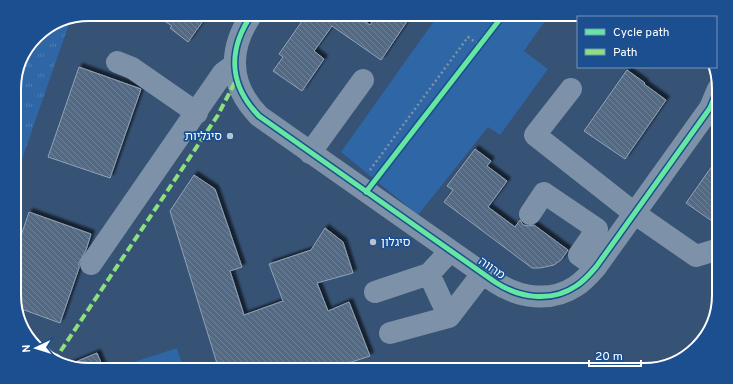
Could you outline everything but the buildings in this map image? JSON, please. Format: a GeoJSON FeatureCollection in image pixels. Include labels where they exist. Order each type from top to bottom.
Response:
{"type":"FeatureCollection","features":[{"type":"Feature","properties":{"kind":"street"},"geometry":{"type":"LineString","coordinates":[[91,264],[197,113],[223,73],[235,72],[237,45],[248,21]]}},
{"type":"Feature","properties":{"kind":"street"},"geometry":{"type":"LineString","coordinates":[[117,62],[132,68],[197,113]]}},
{"type":"Feature","properties":{"kind":"street","name":"מרווה"},"geometry":{"type":"LineString","coordinates":[[235,72],[245,99],[258,116],[482,274],[502,287],[531,297],[542,297],[564,292],[576,287],[586,278],[596,267],[712,105]]}},
{"type":"Feature","properties":{"kind":"street"},"geometry":{"type":"LineString","coordinates":[[310,153],[363,80]]}},
{"type":"Feature","properties":{"kind":"street"},"geometry":{"type":"LineString","coordinates":[[571,89],[535,136],[634,213],[696,256],[712,251]]}},
{"type":"Feature","properties":{"kind":"street"},"geometry":{"type":"LineString","coordinates":[[530,214],[544,193],[597,228],[579,255],[596,267]]}},
{"type":"Feature","properties":{"kind":"street"},"geometry":{"type":"LineString","coordinates":[[375,292],[428,274],[450,251]]}},
{"type":"Feature","properties":{"kind":"street"},"geometry":{"type":"LineString","coordinates":[[428,274],[449,317]]}},
{"type":"Feature","properties":{"kind":"street"},"geometry":{"type":"LineString","coordinates":[[390,334],[449,317],[482,274]]}},
{"type":"Feature","properties":{"kind":"path"},"geometry":{"type":"LineString","coordinates":[[357,186],[468,37],[478,44],[495,21]]}},
{"type":"Feature","properties":{"kind":"path"},"geometry":{"type":"LineString","coordinates":[[476,51],[499,21]]}},
{"type":"Feature","properties":{"kind":"green space"},"geometry":{"type":"Polygon","coordinates":[[[434,21],[545,21],[524,51],[548,69],[500,135],[488,127],[418,215],[341,152],[434,21]]]}},
{"type":"Feature","properties":{"kind":"green space"},"geometry":{"type":"Polygon","coordinates":[[[69,24],[21,162],[21,85],[23,72],[28,59],[44,38],[55,30],[69,24]]]}},
{"type":"Feature","properties":{"kind":"green space"},"geometry":{"type":"Polygon","coordinates":[[[177,348],[182,363],[134,363],[177,348]]]}},
{"type":"Feature","properties":{"kind":"marked path"},"geometry":{"type":"LineString","coordinates":[[58,355],[218,115],[236,80]]}},
{"type":"Feature","properties":{"kind":"cycle path"},"geometry":{"type":"LineString","coordinates":[[248,21],[244,27],[235,53],[235,66],[241,91],[259,116],[495,282],[514,292],[525,295],[556,295],[576,286],[589,275],[712,103]]}},
{"type":"Feature","properties":{"kind":"cycle path"},"geometry":{"type":"LineString","coordinates":[[366,192],[499,21]]}},
{"type":"Feature","properties":{"kind":"place","name":"סיגליות"},"geometry":{"type":"Point","coordinates":[230,136]}},
{"type":"Feature","properties":{"kind":"place","name":"סיגלון"},"geometry":{"type":"Point","coordinates":[373,242]}}]}
